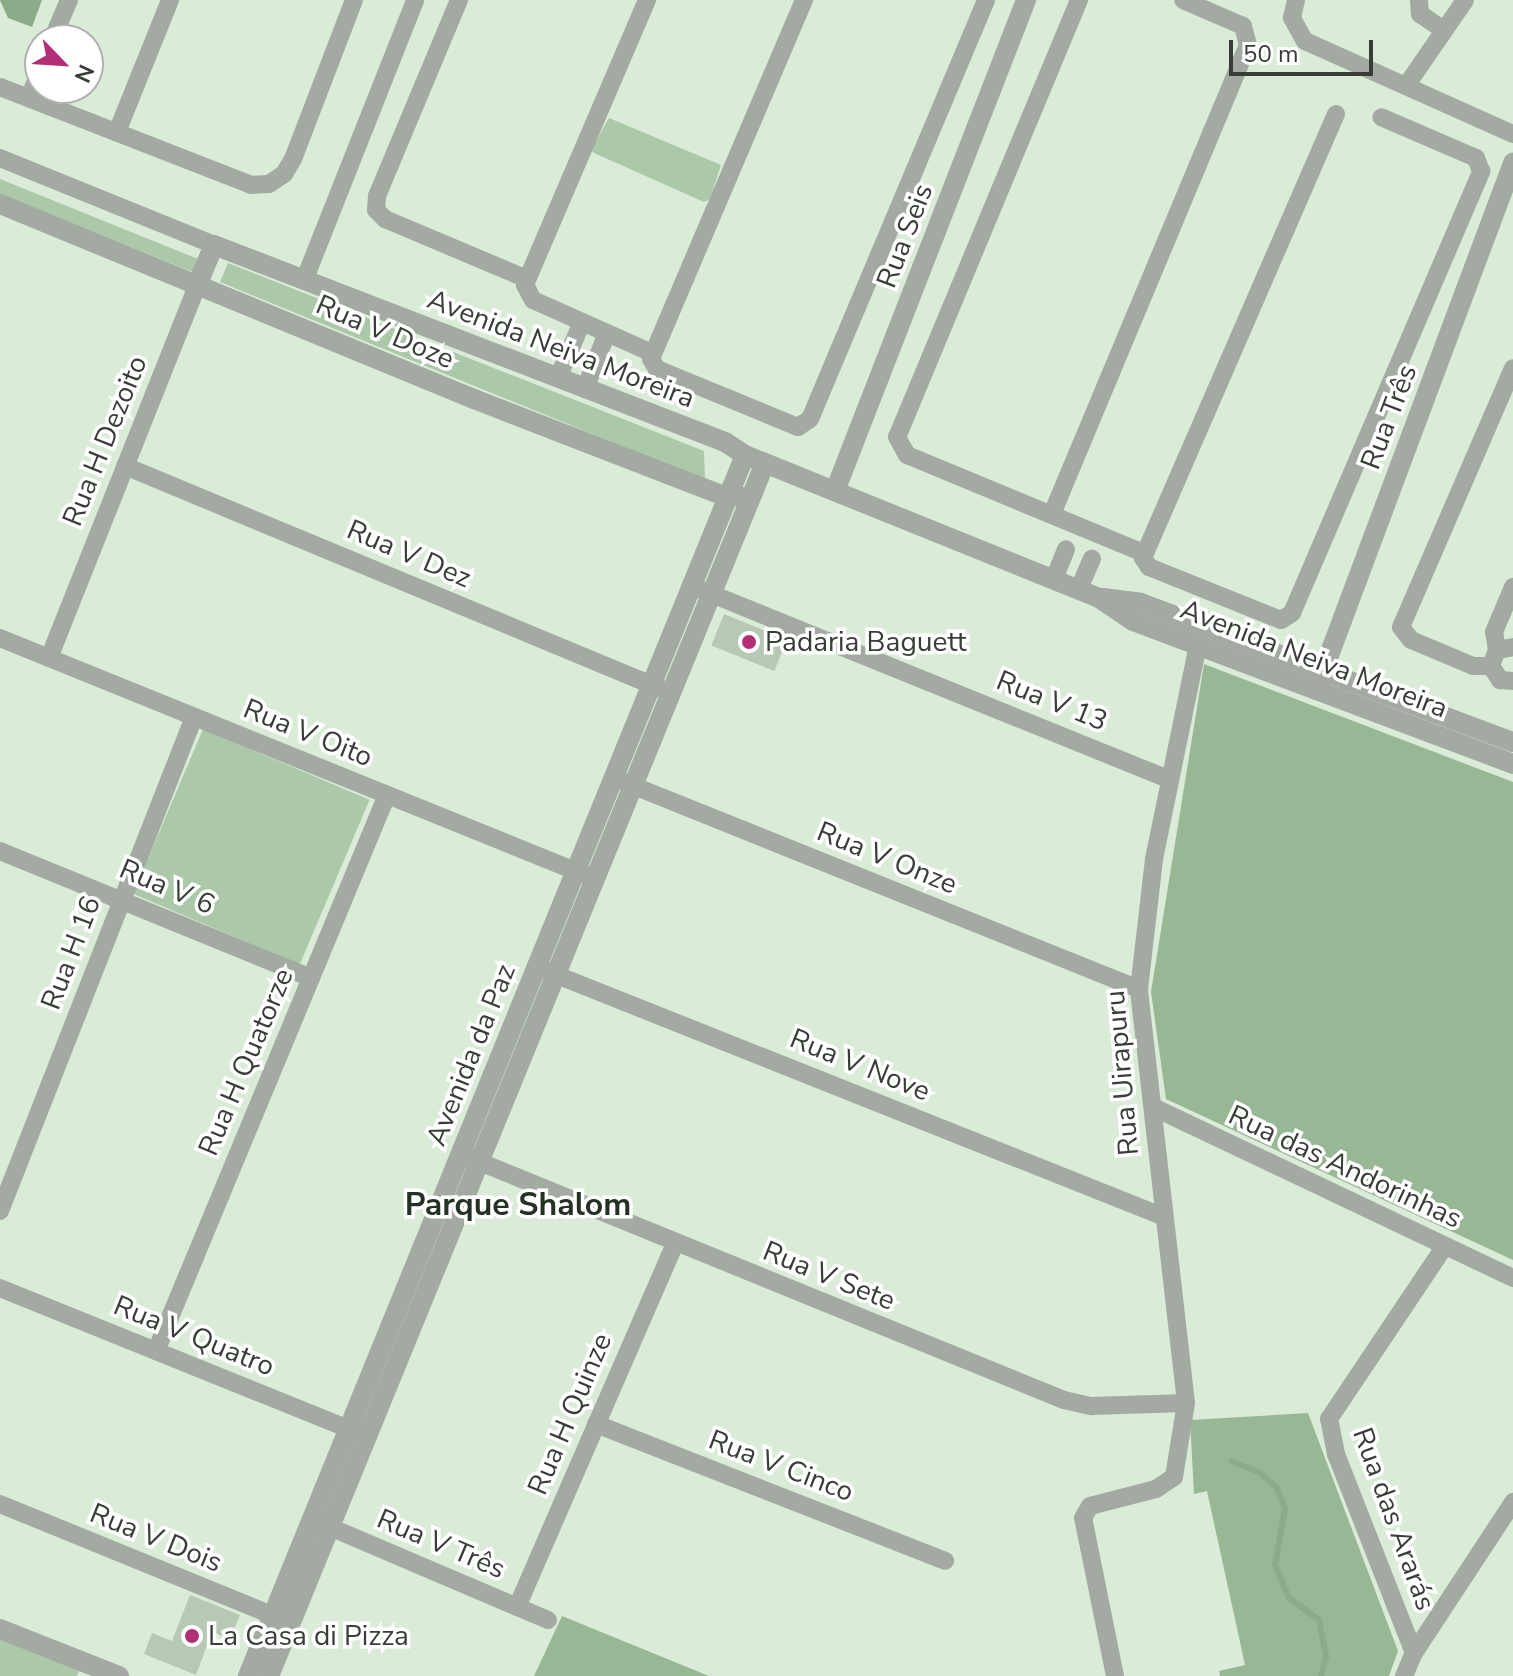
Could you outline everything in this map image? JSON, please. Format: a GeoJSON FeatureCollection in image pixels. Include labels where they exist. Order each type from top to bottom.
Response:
{"type":"FeatureCollection","features":[{"type":"Feature","properties":{"kind":"street"},"geometry":{"type":"LineString","coordinates":[[59,24],[69,0]]}},
{"type":"Feature","properties":{"kind":"street"},"geometry":{"type":"LineString","coordinates":[[117,132],[170,0]]}},
{"type":"Feature","properties":{"kind":"street"},"geometry":{"type":"LineString","coordinates":[[45,104],[251,185],[277,180],[293,159],[354,0]]}},
{"type":"Feature","properties":{"kind":"street"},"geometry":{"type":"LineString","coordinates":[[304,281],[415,0]]}},
{"type":"Feature","properties":{"kind":"street"},"geometry":{"type":"LineString","coordinates":[[459,0],[377,196],[376,210],[385,219],[527,279]]}},
{"type":"Feature","properties":{"kind":"street"},"geometry":{"type":"LineString","coordinates":[[647,0],[527,279],[526,291],[533,300],[652,353]]}},
{"type":"Feature","properties":{"kind":"street"},"geometry":{"type":"LineString","coordinates":[[804,0],[652,353],[651,366],[793,425],[808,423],[986,0]]}},
{"type":"Feature","properties":{"kind":"street","name":"Rua Seis"},"geometry":{"type":"LineString","coordinates":[[835,491],[1026,0]]}},
{"type":"Feature","properties":{"kind":"street"},"geometry":{"type":"LineString","coordinates":[[1079,0],[897,437],[907,455],[1144,553]]}},
{"type":"Feature","properties":{"kind":"street"},"geometry":{"type":"LineString","coordinates":[[1052,514],[1248,45],[1243,26],[1183,0]]}},
{"type":"Feature","properties":{"kind":"street"},"geometry":{"type":"LineString","coordinates":[[1296,0],[1292,18],[1305,41],[1513,134]]}},
{"type":"Feature","properties":{"kind":"street"},"geometry":{"type":"LineString","coordinates":[[1406,86],[1465,0]]}},
{"type":"Feature","properties":{"kind":"street"},"geometry":{"type":"LineString","coordinates":[[1418,3],[1444,30]]}},
{"type":"Feature","properties":{"kind":"street"},"geometry":{"type":"LineString","coordinates":[[0,87],[24,96]]}},
{"type":"Feature","properties":{"kind":"street"},"geometry":{"type":"LineString","coordinates":[[1336,114],[1144,553],[1149,567],[1281,620],[1292,613],[1481,171],[1476,158],[1381,117]]}},
{"type":"Feature","properties":{"kind":"street","name":"Avenida Neiva Moreira"},"geometry":{"type":"LineString","coordinates":[[0,158],[304,281],[725,442],[745,455],[1079,589],[1099,598],[1133,621],[1316,690],[1511,752]]}},
{"type":"Feature","properties":{"kind":"street","name":"Rua Três"},"geometry":{"type":"LineString","coordinates":[[1316,690],[1513,163]]}},
{"type":"Feature","properties":{"kind":"street","name":"Rua V Doze"},"geometry":{"type":"LineString","coordinates":[[0,204],[727,497],[752,495]]}},
{"type":"Feature","properties":{"kind":"street","name":"Rua H Dezoito"},"geometry":{"type":"LineString","coordinates":[[49,658],[214,245]]}},
{"type":"Feature","properties":{"kind":"street"},"geometry":{"type":"LineString","coordinates":[[558,378],[582,322]]}},
{"type":"Feature","properties":{"kind":"street"},"geometry":{"type":"LineString","coordinates":[[585,389],[607,333]]}},
{"type":"Feature","properties":{"kind":"street"},"geometry":{"type":"LineString","coordinates":[[1500,655],[1473,666],[1411,640],[1401,627],[1513,368]]}},
{"type":"Feature","properties":{"kind":"street","name":"Avenida da Paz"},"geometry":{"type":"LineString","coordinates":[[702,590],[727,497],[745,455]]}},
{"type":"Feature","properties":{"kind":"street","name":"Avenida da Paz"},"geometry":{"type":"LineString","coordinates":[[248,1676],[282,1619],[702,590],[752,495],[765,463]]}},
{"type":"Feature","properties":{"kind":"street","name":"Rua V Dez"},"geometry":{"type":"LineString","coordinates":[[125,466],[661,689]]}},
{"type":"Feature","properties":{"kind":"street"},"geometry":{"type":"LineString","coordinates":[[1054,579],[1066,549]]}},
{"type":"Feature","properties":{"kind":"street"},"geometry":{"type":"LineString","coordinates":[[1079,589],[1092,559]]}},
{"type":"Feature","properties":{"kind":"street"},"geometry":{"type":"LineString","coordinates":[[1513,587],[1494,632],[1500,655],[1500,680],[1513,681]]}},
{"type":"Feature","properties":{"kind":"street","name":"Rua V 13"},"geometry":{"type":"LineString","coordinates":[[702,590],[1168,779]]}},
{"type":"Feature","properties":{"kind":"street","name":"Avenida Neiva Moreira"},"geometry":{"type":"LineString","coordinates":[[1099,598],[1141,603],[1324,670],[1511,752]]}},
{"type":"Feature","properties":{"kind":"street","name":"Rua V Oito"},"geometry":{"type":"LineString","coordinates":[[0,638],[585,876]]}},
{"type":"Feature","properties":{"kind":"street","name":"Rua Uirapuru"},"geometry":{"type":"LineString","coordinates":[[1115,1676],[1083,1518],[1090,1506],[1156,1489],[1174,1477],[1186,1403],[1162,1216],[1139,989],[1168,779],[1198,645]]}},
{"type":"Feature","properties":{"kind":"street","name":"Rua H 16"},"geometry":{"type":"LineString","coordinates":[[0,1211],[194,717]]}},
{"type":"Feature","properties":{"kind":"street","name":"Rua V Onze"},"geometry":{"type":"LineString","coordinates":[[623,782],[1139,989]]}},
{"type":"Feature","properties":{"kind":"street","name":"Rua H Quatorze"},"geometry":{"type":"LineString","coordinates":[[156,1351],[387,795]]}},
{"type":"Feature","properties":{"kind":"street","name":"Rua V 6"},"geometry":{"type":"LineString","coordinates":[[0,851],[123,898],[311,978]]}},
{"type":"Feature","properties":{"kind":"street","name":"Rua V Nove"},"geometry":{"type":"LineString","coordinates":[[546,971],[1162,1216]]}},
{"type":"Feature","properties":{"kind":"street","name":"Rua das Andorinhas"},"geometry":{"type":"LineString","coordinates":[[1153,1107],[1513,1278]]}},
{"type":"Feature","properties":{"kind":"street","name":"Rua V Sete"},"geometry":{"type":"LineString","coordinates":[[470,1158],[1064,1400],[1091,1406],[1186,1403]]}},
{"type":"Feature","properties":{"kind":"street","name":"Rua H Quinze"},"geometry":{"type":"LineString","coordinates":[[517,1607],[675,1243]]}},
{"type":"Feature","properties":{"kind":"street","name":"Rua das Ararás"},"geometry":{"type":"LineString","coordinates":[[1414,1653],[1336,1454],[1329,1419],[1445,1246]]}},
{"type":"Feature","properties":{"kind":"street","name":"Rua V Quatro"},"geometry":{"type":"LineString","coordinates":[[0,1288],[357,1433]]}},
{"type":"Feature","properties":{"kind":"street","name":"Rua V Cinco"},"geometry":{"type":"LineString","coordinates":[[596,1424],[945,1561]]}},
{"type":"Feature","properties":{"kind":"street"},"geometry":{"type":"LineString","coordinates":[[1404,1676],[1414,1653],[1513,1502]]}},
{"type":"Feature","properties":{"kind":"street","name":"Rua V Dois"},"geometry":{"type":"LineString","coordinates":[[0,1504],[282,1619]]}},
{"type":"Feature","properties":{"kind":"street","name":"Rua V Três"},"geometry":{"type":"LineString","coordinates":[[321,1523],[548,1620]]}},
{"type":"Feature","properties":{"kind":"street","name":"Avenida da Paz"},"geometry":{"type":"LineString","coordinates":[[269,1676],[282,1619]]}},
{"type":"Feature","properties":{"kind":"street"},"geometry":{"type":"LineString","coordinates":[[0,1629],[119,1676]]}},
{"type":"Feature","properties":{"kind":"shaded area"},"geometry":{"type":"Polygon","coordinates":[[[0,0],[42,0],[33,24],[8,18],[0,0]]]}},
{"type":"Feature","properties":{"kind":"shaded area"},"geometry":{"type":"Polygon","coordinates":[[[609,118],[721,165],[710,199],[704,202],[594,153],[591,150],[609,118]]]}},
{"type":"Feature","properties":{"kind":"shaded area"},"geometry":{"type":"Polygon","coordinates":[[[0,179],[197,259],[192,272],[0,194],[0,179]]]}},
{"type":"Feature","properties":{"kind":"shaded area"},"geometry":{"type":"Polygon","coordinates":[[[228,263],[704,451],[705,480],[220,282],[228,263]]]}},
{"type":"Feature","properties":{"kind":"shaded area"},"geometry":{"type":"Polygon","coordinates":[[[1204,664],[1513,782],[1513,1260],[1166,1099],[1151,992],[1204,664]]]}},
{"type":"Feature","properties":{"kind":"shaded area"},"geometry":{"type":"Polygon","coordinates":[[[203,729],[370,800],[300,964],[133,894],[203,729]]]}},
{"type":"Feature","properties":{"kind":"shaded area"},"geometry":{"type":"Polygon","coordinates":[[[1308,1413],[1398,1651],[1389,1676],[1220,1676],[1219,1671],[1245,1665],[1207,1491],[1194,1494],[1190,1420],[1308,1413]]]}},
{"type":"Feature","properties":{"kind":"shaded area"},"geometry":{"type":"Polygon","coordinates":[[[562,1616],[709,1676],[534,1676],[562,1616]]]}},
{"type":"Feature","properties":{"kind":"shaded area"},"geometry":{"type":"Polygon","coordinates":[[[0,1639],[80,1669],[77,1676],[0,1676],[0,1639]]]}},
{"type":"Feature","properties":{"kind":"building","name":"Padaria Baguett"},"geometry":{"type":"Polygon","coordinates":[[[724,614],[787,639],[774,671],[711,646],[724,614]]]}},
{"type":"Feature","properties":{"kind":"building","name":"La Casa di Pizza"},"geometry":{"type":"Polygon","coordinates":[[[190,1595],[240,1615],[230,1639],[212,1632],[196,1675],[144,1654],[152,1633],[172,1641],[190,1595]]]}},
{"type":"Feature","properties":{"kind":"waterway"},"geometry":{"type":"LineString","coordinates":[[1232,1461],[1260,1473],[1277,1488],[1285,1509],[1275,1565],[1289,1598],[1319,1620],[1326,1657],[1321,1676]]}},
{"type":"Feature","properties":{"kind":"place","name":"Padaria Baguett"},"geometry":{"type":"Point","coordinates":[749,642]}},
{"type":"Feature","properties":{"kind":"place","name":"La Casa di Pizza"},"geometry":{"type":"Point","coordinates":[192,1636]}},
{"type":"Feature","properties":{"kind":"district","name":"Parque Shalom"},"geometry":{"type":"Point","coordinates":[518,1205]}}]}
